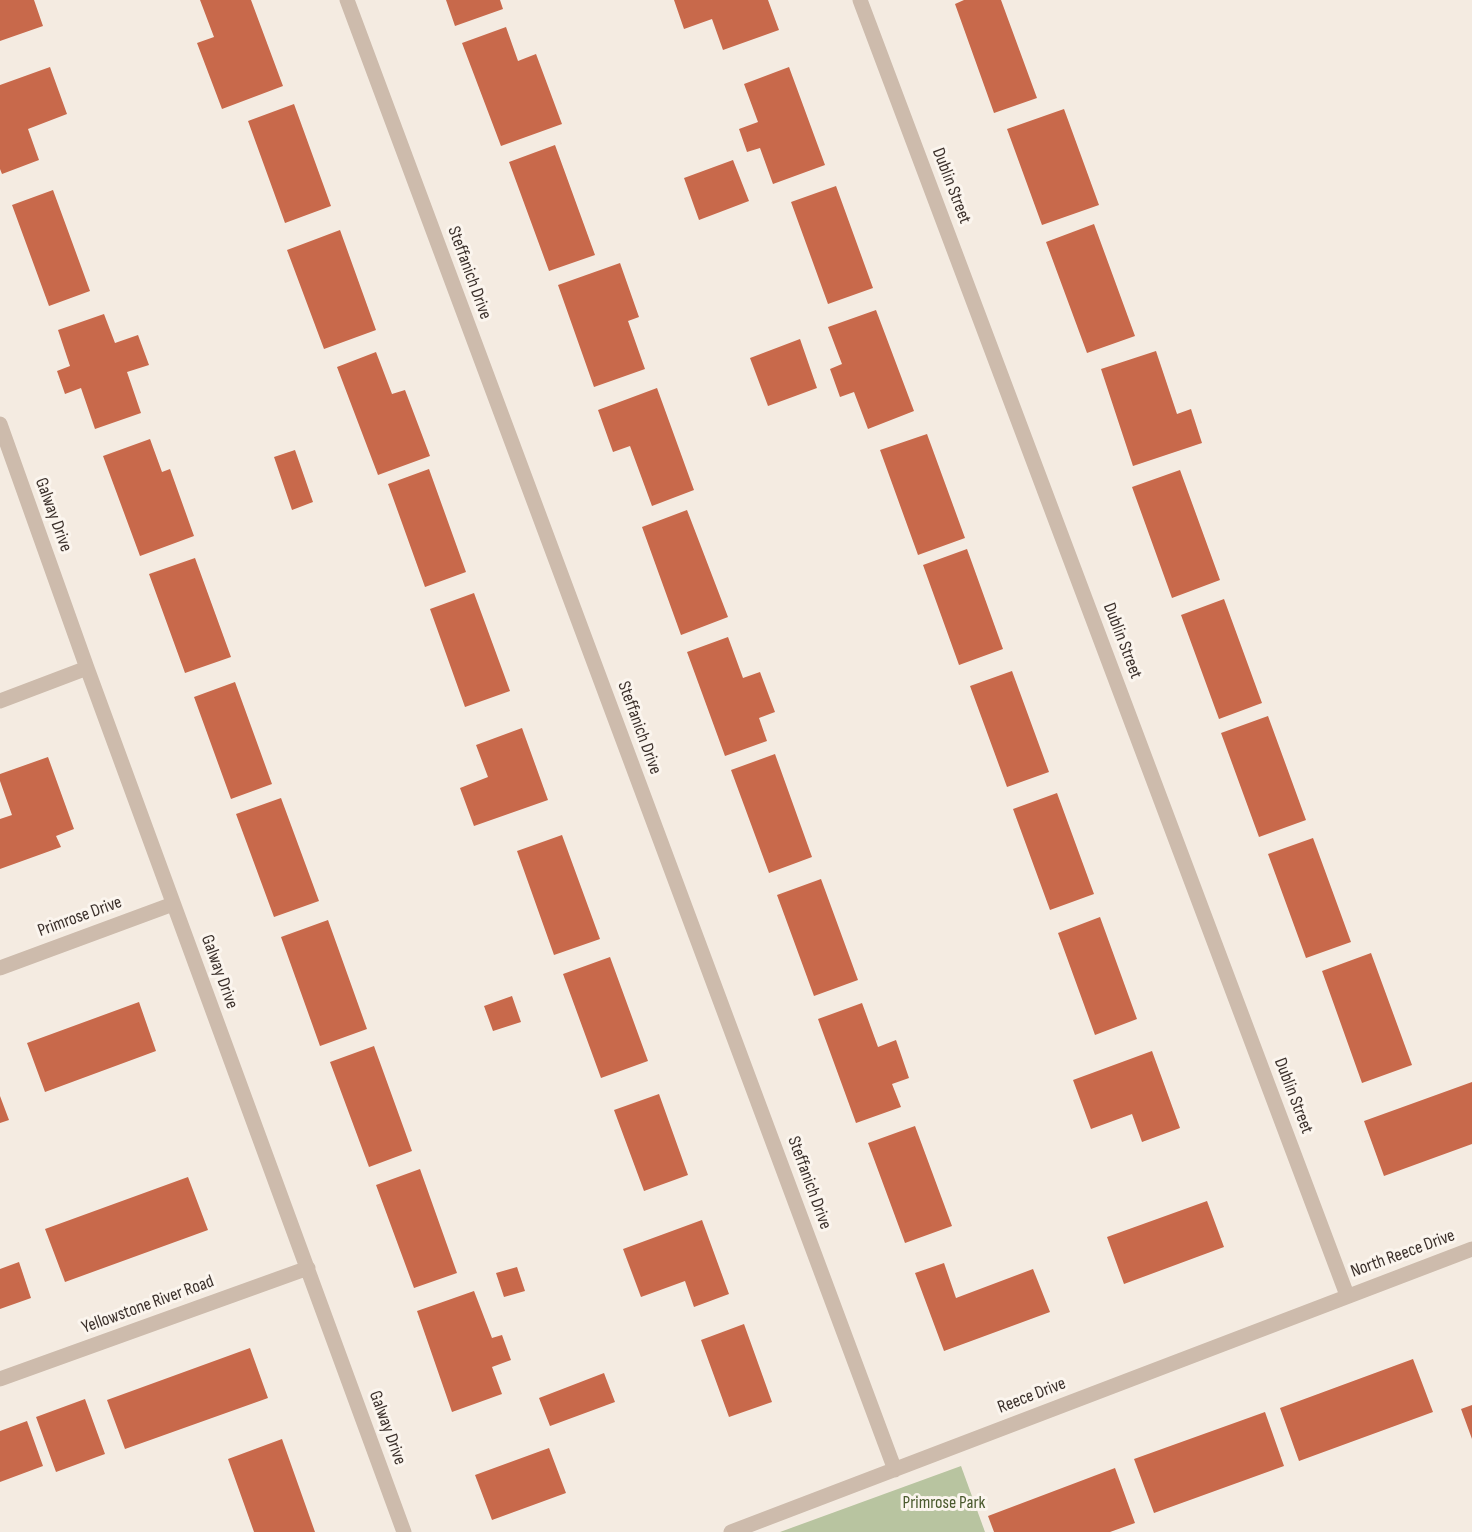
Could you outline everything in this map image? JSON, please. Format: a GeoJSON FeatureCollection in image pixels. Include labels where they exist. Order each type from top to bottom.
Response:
{"type":"FeatureCollection","features":[{"type":"Feature","properties":{"kind":"street","name":"Steffanich Drive"},"geometry":{"type":"LineString","coordinates":[[346,0],[895,1470]]}},
{"type":"Feature","properties":{"kind":"street","name":"Dublin Street"},"geometry":{"type":"LineString","coordinates":[[860,0],[1347,1295]]}},
{"type":"Feature","properties":{"kind":"street","name":"Galway Drive"},"geometry":{"type":"LineString","coordinates":[[0,424],[173,904],[405,1532]]}},
{"type":"Feature","properties":{"kind":"street"},"geometry":{"type":"LineString","coordinates":[[0,701],[87,668]]}},
{"type":"Feature","properties":{"kind":"street","name":"Primrose Drive"},"geometry":{"type":"LineString","coordinates":[[0,968],[173,904]]}},
{"type":"Feature","properties":{"kind":"street","name":"North Reece Drive"},"geometry":{"type":"LineString","coordinates":[[1347,1295],[1472,1249]]}},
{"type":"Feature","properties":{"kind":"street","name":"Yellowstone River Road"},"geometry":{"type":"LineString","coordinates":[[0,1379],[308,1268]]}},
{"type":"Feature","properties":{"kind":"street","name":"Reece Drive"},"geometry":{"type":"LineString","coordinates":[[731,1532],[1347,1295]]}},
{"type":"Feature","properties":{"kind":"green space","name":"Primrose Park"},"geometry":{"type":"Polygon","coordinates":[[[961,1466],[985,1532],[780,1532],[961,1466]]]}},
{"type":"Feature","properties":{"kind":"building"},"geometry":{"type":"Polygon","coordinates":[[[0,0],[34,0],[43,26],[0,41],[0,0]]]}},
{"type":"Feature","properties":{"kind":"building"},"geometry":{"type":"Polygon","coordinates":[[[200,0],[251,0],[283,86],[222,109],[197,43],[214,37],[200,0]]]}},
{"type":"Feature","properties":{"kind":"building"},"geometry":{"type":"Polygon","coordinates":[[[446,0],[500,0],[503,9],[455,26],[446,0]]]}},
{"type":"Feature","properties":{"kind":"building"},"geometry":{"type":"Polygon","coordinates":[[[674,0],[768,0],[779,30],[723,50],[712,19],[684,29],[674,0]]]}},
{"type":"Feature","properties":{"kind":"building"},"geometry":{"type":"Polygon","coordinates":[[[964,0],[1001,0],[1037,98],[994,113],[955,4],[964,0]]]}},
{"type":"Feature","properties":{"kind":"building"},"geometry":{"type":"Polygon","coordinates":[[[506,27],[518,61],[536,54],[562,124],[501,146],[462,43],[506,27]]]}},
{"type":"Feature","properties":{"kind":"building"},"geometry":{"type":"Polygon","coordinates":[[[50,67],[67,114],[28,129],[39,160],[2,174],[0,169],[0,85],[50,67]]]}},
{"type":"Feature","properties":{"kind":"building"},"geometry":{"type":"Polygon","coordinates":[[[789,67],[825,165],[773,184],[760,148],[747,152],[739,129],[758,122],[744,84],[789,67]]]}},
{"type":"Feature","properties":{"kind":"building"},"geometry":{"type":"Polygon","coordinates":[[[294,104],[331,206],[285,223],[248,121],[294,104]]]}},
{"type":"Feature","properties":{"kind":"building"},"geometry":{"type":"Polygon","coordinates":[[[1064,109],[1099,205],[1042,225],[1007,129],[1064,109]]]}},
{"type":"Feature","properties":{"kind":"building"},"geometry":{"type":"Polygon","coordinates":[[[555,145],[595,255],[549,271],[509,162],[555,145]]]}},
{"type":"Feature","properties":{"kind":"building"},"geometry":{"type":"Polygon","coordinates":[[[733,160],[749,201],[699,220],[684,178],[733,160]]]}},
{"type":"Feature","properties":{"kind":"building"},"geometry":{"type":"Polygon","coordinates":[[[836,186],[873,288],[828,304],[791,202],[836,186]]]}},
{"type":"Feature","properties":{"kind":"building"},"geometry":{"type":"Polygon","coordinates":[[[53,190],[90,291],[49,306],[12,205],[53,190]]]}},
{"type":"Feature","properties":{"kind":"building"},"geometry":{"type":"Polygon","coordinates":[[[1094,224],[1135,336],[1087,353],[1046,242],[1094,224]]]}},
{"type":"Feature","properties":{"kind":"building"},"geometry":{"type":"Polygon","coordinates":[[[340,230],[376,330],[324,349],[287,250],[340,230]]]}},
{"type":"Feature","properties":{"kind":"building"},"geometry":{"type":"Polygon","coordinates":[[[620,263],[639,317],[628,321],[645,369],[594,387],[558,285],[620,263]]]}},
{"type":"Feature","properties":{"kind":"building"},"geometry":{"type":"Polygon","coordinates":[[[876,310],[914,411],[868,429],[854,392],[840,397],[830,369],[842,364],[828,327],[876,310]]]}},
{"type":"Feature","properties":{"kind":"building"},"geometry":{"type":"Polygon","coordinates":[[[104,314],[115,343],[138,335],[149,365],[127,372],[141,413],[95,429],[81,388],[65,394],[57,371],[70,366],[58,330],[104,314]]]}},
{"type":"Feature","properties":{"kind":"building"},"geometry":{"type":"Polygon","coordinates":[[[800,339],[817,388],[768,406],[750,358],[800,339]]]}},
{"type":"Feature","properties":{"kind":"building"},"geometry":{"type":"Polygon","coordinates":[[[1156,351],[1177,414],[1191,409],[1202,443],[1133,466],[1101,369],[1156,351]]]}},
{"type":"Feature","properties":{"kind":"building"},"geometry":{"type":"Polygon","coordinates":[[[376,352],[392,394],[405,390],[430,456],[378,475],[337,367],[376,352]]]}},
{"type":"Feature","properties":{"kind":"building"},"geometry":{"type":"Polygon","coordinates":[[[657,388],[694,490],[652,506],[630,446],[613,452],[598,410],[657,388]]]}},
{"type":"Feature","properties":{"kind":"building"},"geometry":{"type":"Polygon","coordinates":[[[927,434],[965,538],[918,555],[880,450],[927,434]]]}},
{"type":"Feature","properties":{"kind":"building"},"geometry":{"type":"Polygon","coordinates":[[[150,439],[162,472],[170,469],[194,536],[140,556],[103,456],[150,439]]]}},
{"type":"Feature","properties":{"kind":"building"},"geometry":{"type":"Polygon","coordinates":[[[295,450],[313,502],[292,510],[274,457],[295,450]]]}},
{"type":"Feature","properties":{"kind":"building"},"geometry":{"type":"Polygon","coordinates":[[[429,469],[466,572],[425,587],[388,484],[429,469]]]}},
{"type":"Feature","properties":{"kind":"building"},"geometry":{"type":"Polygon","coordinates":[[[1180,470],[1220,580],[1172,598],[1132,487],[1180,470]]]}},
{"type":"Feature","properties":{"kind":"building"},"geometry":{"type":"Polygon","coordinates":[[[687,510],[728,617],[681,635],[642,527],[687,510]]]}},
{"type":"Feature","properties":{"kind":"building"},"geometry":{"type":"Polygon","coordinates":[[[967,549],[1003,649],[959,665],[923,565],[967,549]]]}},
{"type":"Feature","properties":{"kind":"building"},"geometry":{"type":"Polygon","coordinates":[[[195,558],[231,657],[185,673],[149,574],[195,558]]]}},
{"type":"Feature","properties":{"kind":"building"},"geometry":{"type":"Polygon","coordinates":[[[474,593],[510,691],[465,707],[430,609],[474,593]]]}},
{"type":"Feature","properties":{"kind":"building"},"geometry":{"type":"Polygon","coordinates":[[[1224,599],[1262,703],[1219,719],[1181,615],[1224,599]]]}},
{"type":"Feature","properties":{"kind":"building"},"geometry":{"type":"Polygon","coordinates":[[[728,637],[743,678],[760,672],[775,712],[759,718],[767,741],[725,756],[687,652],[728,637]]]}},
{"type":"Feature","properties":{"kind":"building"},"geometry":{"type":"Polygon","coordinates":[[[1012,671],[1049,772],[1007,787],[970,686],[1012,671]]]}},
{"type":"Feature","properties":{"kind":"building"},"geometry":{"type":"Polygon","coordinates":[[[235,682],[272,784],[231,799],[194,697],[235,682]]]}},
{"type":"Feature","properties":{"kind":"building"},"geometry":{"type":"Polygon","coordinates":[[[1268,716],[1306,820],[1259,837],[1221,733],[1268,716]]]}},
{"type":"Feature","properties":{"kind":"building"},"geometry":{"type":"Polygon","coordinates":[[[522,728],[548,800],[474,826],[460,788],[488,777],[476,745],[522,728]]]}},
{"type":"Feature","properties":{"kind":"building"},"geometry":{"type":"Polygon","coordinates":[[[775,754],[812,857],[769,873],[731,770],[775,754]]]}},
{"type":"Feature","properties":{"kind":"building"},"geometry":{"type":"Polygon","coordinates":[[[48,757],[74,829],[56,836],[61,847],[0,869],[0,819],[12,815],[0,781],[0,774],[48,757]]]}},
{"type":"Feature","properties":{"kind":"building"},"geometry":{"type":"Polygon","coordinates":[[[1057,793],[1094,894],[1050,910],[1013,809],[1057,793]]]}},
{"type":"Feature","properties":{"kind":"building"},"geometry":{"type":"Polygon","coordinates":[[[281,798],[319,901],[274,917],[236,814],[281,798]]]}},
{"type":"Feature","properties":{"kind":"building"},"geometry":{"type":"Polygon","coordinates":[[[562,835],[600,939],[554,955],[517,851],[562,835]]]}},
{"type":"Feature","properties":{"kind":"building"},"geometry":{"type":"Polygon","coordinates":[[[1313,838],[1351,942],[1306,958],[1268,854],[1313,838]]]}},
{"type":"Feature","properties":{"kind":"building"},"geometry":{"type":"Polygon","coordinates":[[[821,879],[858,980],[814,996],[777,895],[821,879]]]}},
{"type":"Feature","properties":{"kind":"building"},"geometry":{"type":"Polygon","coordinates":[[[1100,917],[1137,1019],[1095,1035],[1058,933],[1100,917]]]}},
{"type":"Feature","properties":{"kind":"building"},"geometry":{"type":"Polygon","coordinates":[[[328,920],[367,1029],[320,1046],[281,937],[328,920]]]}},
{"type":"Feature","properties":{"kind":"building"},"geometry":{"type":"Polygon","coordinates":[[[1371,953],[1412,1065],[1362,1083],[1322,971],[1371,953]]]}},
{"type":"Feature","properties":{"kind":"building"},"geometry":{"type":"Polygon","coordinates":[[[610,957],[648,1061],[601,1078],[563,974],[610,957]]]}},
{"type":"Feature","properties":{"kind":"building"},"geometry":{"type":"Polygon","coordinates":[[[512,996],[521,1022],[493,1031],[484,1006],[512,996]]]}},
{"type":"Feature","properties":{"kind":"building"},"geometry":{"type":"Polygon","coordinates":[[[139,1002],[156,1051],[45,1092],[27,1043],[139,1002]]]}},
{"type":"Feature","properties":{"kind":"building"},"geometry":{"type":"Polygon","coordinates":[[[862,1003],[878,1047],[896,1040],[909,1078],[892,1084],[901,1107],[856,1123],[818,1019],[862,1003]]]}},
{"type":"Feature","properties":{"kind":"building"},"geometry":{"type":"Polygon","coordinates":[[[374,1046],[412,1151],[369,1167],[330,1062],[374,1046]]]}},
{"type":"Feature","properties":{"kind":"building"},"geometry":{"type":"Polygon","coordinates":[[[1152,1051],[1180,1128],[1142,1142],[1132,1114],[1091,1129],[1073,1080],[1152,1051]]]}},
{"type":"Feature","properties":{"kind":"building"},"geometry":{"type":"Polygon","coordinates":[[[1472,1082],[1472,1144],[1384,1176],[1364,1121],[1472,1082]]]}},
{"type":"Feature","properties":{"kind":"building"},"geometry":{"type":"Polygon","coordinates":[[[659,1094],[688,1175],[644,1191],[614,1110],[659,1094]]]}},
{"type":"Feature","properties":{"kind":"building"},"geometry":{"type":"Polygon","coordinates":[[[0,1096],[9,1120],[0,1123],[0,1096]]]}},
{"type":"Feature","properties":{"kind":"building"},"geometry":{"type":"Polygon","coordinates":[[[915,1126],[952,1226],[905,1243],[868,1143],[915,1126]]]}},
{"type":"Feature","properties":{"kind":"building"},"geometry":{"type":"Polygon","coordinates":[[[420,1169],[457,1273],[414,1288],[376,1185],[420,1169]]]}},
{"type":"Feature","properties":{"kind":"building"},"geometry":{"type":"Polygon","coordinates":[[[188,1177],[208,1230],[65,1282],[45,1229],[188,1177]]]}},
{"type":"Feature","properties":{"kind":"building"},"geometry":{"type":"Polygon","coordinates":[[[1207,1201],[1224,1247],[1124,1284],[1107,1237],[1207,1201]]]}},
{"type":"Feature","properties":{"kind":"building"},"geometry":{"type":"Polygon","coordinates":[[[702,1220],[729,1294],[694,1307],[685,1281],[641,1297],[623,1249],[702,1220]]]}},
{"type":"Feature","properties":{"kind":"building"},"geometry":{"type":"Polygon","coordinates":[[[19,1262],[31,1298],[0,1309],[0,1269],[19,1262]]]}},
{"type":"Feature","properties":{"kind":"building"},"geometry":{"type":"Polygon","coordinates":[[[944,1263],[956,1298],[1033,1269],[1050,1312],[944,1351],[915,1273],[944,1263]]]}},
{"type":"Feature","properties":{"kind":"building"},"geometry":{"type":"Polygon","coordinates":[[[517,1267],[525,1291],[504,1297],[496,1273],[517,1267]]]}},
{"type":"Feature","properties":{"kind":"building"},"geometry":{"type":"Polygon","coordinates":[[[474,1291],[492,1338],[502,1335],[511,1360],[492,1367],[502,1394],[452,1412],[417,1311],[474,1291]]]}},
{"type":"Feature","properties":{"kind":"building"},"geometry":{"type":"Polygon","coordinates":[[[744,1324],[772,1402],[729,1417],[701,1340],[744,1324]]]}},
{"type":"Feature","properties":{"kind":"building"},"geometry":{"type":"Polygon","coordinates":[[[250,1348],[268,1398],[125,1449],[107,1400],[250,1348]]]}},
{"type":"Feature","properties":{"kind":"building"},"geometry":{"type":"Polygon","coordinates":[[[1413,1359],[1433,1412],[1299,1461],[1280,1408],[1413,1359]]]}},
{"type":"Feature","properties":{"kind":"building"},"geometry":{"type":"Polygon","coordinates":[[[604,1373],[615,1402],[550,1426],[539,1398],[604,1373]]]}},
{"type":"Feature","properties":{"kind":"building"},"geometry":{"type":"Polygon","coordinates":[[[85,1399],[105,1454],[56,1472],[36,1417],[85,1399]]]}},
{"type":"Feature","properties":{"kind":"building"},"geometry":{"type":"Polygon","coordinates":[[[1472,1405],[1472,1439],[1461,1409],[1472,1405]]]}},
{"type":"Feature","properties":{"kind":"building"},"geometry":{"type":"Polygon","coordinates":[[[1265,1412],[1284,1466],[1154,1513],[1134,1459],[1265,1412]]]}},
{"type":"Feature","properties":{"kind":"building"},"geometry":{"type":"Polygon","coordinates":[[[27,1421],[43,1466],[0,1482],[0,1431],[27,1421]]]}},
{"type":"Feature","properties":{"kind":"building"},"geometry":{"type":"Polygon","coordinates":[[[282,1439],[315,1532],[254,1532],[228,1459],[282,1439]]]}},
{"type":"Feature","properties":{"kind":"building"},"geometry":{"type":"Polygon","coordinates":[[[549,1448],[566,1493],[492,1520],[475,1475],[549,1448]]]}},
{"type":"Feature","properties":{"kind":"building"},"geometry":{"type":"Polygon","coordinates":[[[1115,1468],[1135,1523],[1110,1532],[994,1532],[988,1516],[1115,1468]]]}}]}
